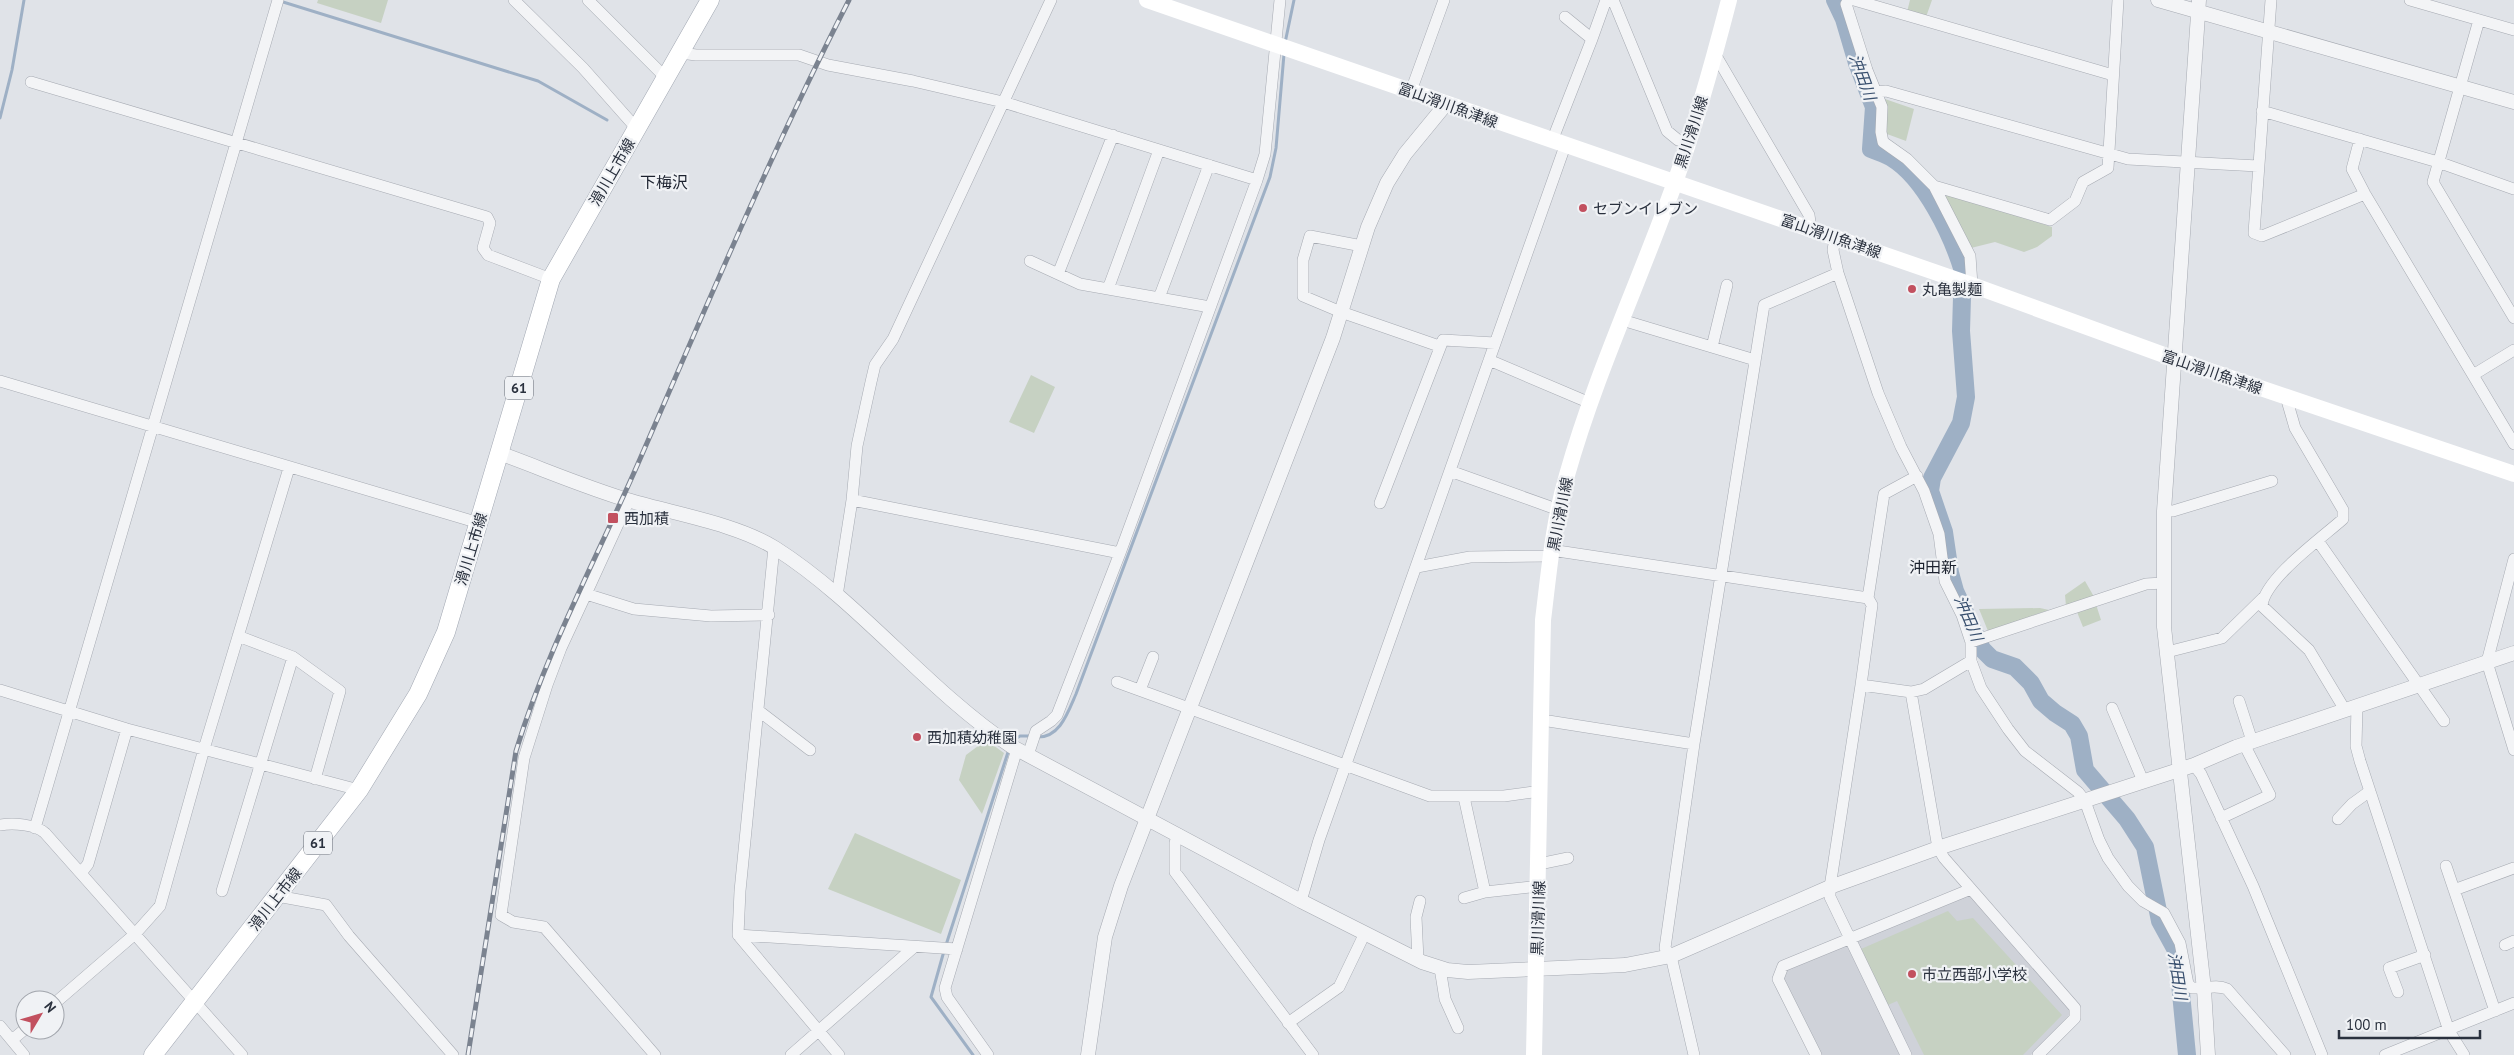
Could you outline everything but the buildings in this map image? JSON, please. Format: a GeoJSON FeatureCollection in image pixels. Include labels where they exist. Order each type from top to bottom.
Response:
{"type":"FeatureCollection","features":[{"type":"Feature","properties":{"kind":"main road","name":"滑川上市線"},"geometry":{"type":"LineString","coordinates":[[153,1055],[359,790],[404,719],[446,632],[551,279],[710,0]]}},
{"type":"Feature","properties":{"kind":"main road","name":"富山滑川魚津線"},"geometry":{"type":"LineString","coordinates":[[1147,0],[1674,184],[1972,285],[2175,359],[2514,474]]}},
{"type":"Feature","properties":{"kind":"main road","name":"黒川滑川線"},"geometry":{"type":"LineString","coordinates":[[1534,1055],[1541,791],[1543,620],[1551,553],[1566,476],[1590,403],[1674,184],[1715,54],[1729,0]]}},
{"type":"Feature","properties":{"kind":"street"},"geometry":{"type":"LineString","coordinates":[[35,828],[278,0]]}},
{"type":"Feature","properties":{"kind":"street"},"geometry":{"type":"LineString","coordinates":[[514,0],[583,68],[637,129]]}},
{"type":"Feature","properties":{"kind":"street"},"geometry":{"type":"LineString","coordinates":[[588,0],[666,78]]}},
{"type":"Feature","properties":{"kind":"street"},"geometry":{"type":"LineString","coordinates":[[837,596],[852,500],[857,446],[875,365],[893,339],[1051,0]]}},
{"type":"Feature","properties":{"kind":"street"},"geometry":{"type":"LineString","coordinates":[[988,1055],[947,996],[945,988],[1022,752],[1036,731],[1052,721],[1057,715],[1120,553],[1257,180],[1264,154],[1280,0]]}},
{"type":"Feature","properties":{"kind":"street"},"geometry":{"type":"LineString","coordinates":[[1411,91],[1444,0]]}},
{"type":"Feature","properties":{"kind":"street"},"geometry":{"type":"LineString","coordinates":[[1301,901],[1319,840],[1418,567],[1495,343],[1606,0]]}},
{"type":"Feature","properties":{"kind":"street"},"geometry":{"type":"LineString","coordinates":[[1613,0],[1667,131],[1678,140],[1688,143]]}},
{"type":"Feature","properties":{"kind":"street"},"geometry":{"type":"LineString","coordinates":[[1849,0],[1846,4],[1882,107],[1881,132],[1883,142],[1907,159],[1934,186],[1970,256],[1972,285]]}},
{"type":"Feature","properties":{"kind":"street"},"geometry":{"type":"LineString","coordinates":[[1854,0],[1880,3],[2113,75]]}},
{"type":"Feature","properties":{"kind":"street"},"geometry":{"type":"LineString","coordinates":[[1934,186],[2050,220],[2075,201],[2083,182],[2108,168],[2118,0]]}},
{"type":"Feature","properties":{"kind":"street"},"geometry":{"type":"LineString","coordinates":[[2158,0],[2199,6],[2268,32],[2514,102]]}},
{"type":"Feature","properties":{"kind":"street"},"geometry":{"type":"LineString","coordinates":[[2271,0],[2254,233],[2262,236],[2364,194]]}},
{"type":"Feature","properties":{"kind":"street"},"geometry":{"type":"LineString","coordinates":[[2414,1],[2514,30]]}},
{"type":"Feature","properties":{"kind":"street"},"geometry":{"type":"LineString","coordinates":[[2199,6],[2164,511],[2163,583],[2167,652],[2204,989],[2208,1055]]}},
{"type":"Feature","properties":{"kind":"street"},"geometry":{"type":"LineString","coordinates":[[1565,17],[1592,40]]}},
{"type":"Feature","properties":{"kind":"street"},"geometry":{"type":"LineString","coordinates":[[2479,20],[2432,182],[2514,318]]}},
{"type":"Feature","properties":{"kind":"street"},"geometry":{"type":"LineString","coordinates":[[680,52],[696,56],[799,56],[828,64],[913,80],[1003,102],[1257,180]]}},
{"type":"Feature","properties":{"kind":"street"},"geometry":{"type":"LineString","coordinates":[[1715,54],[1810,214],[1811,229]]}},
{"type":"Feature","properties":{"kind":"street"},"geometry":{"type":"LineString","coordinates":[[31,82],[487,217],[490,223],[483,248],[488,255],[551,279]]}},
{"type":"Feature","properties":{"kind":"street"},"geometry":{"type":"LineString","coordinates":[[1876,92],[1886,91],[2128,159],[2258,166]]}},
{"type":"Feature","properties":{"kind":"street"},"geometry":{"type":"LineString","coordinates":[[1088,1055],[1105,937],[1146,817],[1341,312],[1362,246],[1387,183],[1405,154],[1446,104]]}},
{"type":"Feature","properties":{"kind":"street"},"geometry":{"type":"LineString","coordinates":[[2262,111],[2438,162],[2514,189]]}},
{"type":"Feature","properties":{"kind":"street"},"geometry":{"type":"LineString","coordinates":[[1058,274],[1113,135]]}},
{"type":"Feature","properties":{"kind":"street"},"geometry":{"type":"LineString","coordinates":[[2360,139],[2352,169],[2364,194],[2514,444]]}},
{"type":"Feature","properties":{"kind":"street"},"geometry":{"type":"LineString","coordinates":[[1108,289],[1159,150]]}},
{"type":"Feature","properties":{"kind":"street"},"geometry":{"type":"LineString","coordinates":[[1158,298],[1209,165]]}},
{"type":"Feature","properties":{"kind":"street"},"geometry":{"type":"LineString","coordinates":[[1362,246],[1310,236],[1303,260],[1303,296],[1341,312],[1439,346]]}},
{"type":"Feature","properties":{"kind":"street"},"geometry":{"type":"LineString","coordinates":[[1835,238],[1833,250],[1838,272],[1878,393],[1901,447],[1924,490],[1939,534],[1945,581],[1962,615],[1971,642],[1971,661],[1981,688],[2008,729],[2026,751],[2078,792],[2085,801],[2099,840],[2108,858],[2133,891],[2143,901],[2164,913],[2180,943],[2188,984],[2192,988],[2204,989],[2220,986],[2227,989],[2285,1055]]}},
{"type":"Feature","properties":{"kind":"street"},"geometry":{"type":"LineString","coordinates":[[1030,262],[1080,284],[1210,307]]}},
{"type":"Feature","properties":{"kind":"street"},"geometry":{"type":"LineString","coordinates":[[1694,1055],[1671,956],[1666,948],[1694,744],[1764,305],[1838,272]]}},
{"type":"Feature","properties":{"kind":"street"},"geometry":{"type":"LineString","coordinates":[[1712,347],[1727,285]]}},
{"type":"Feature","properties":{"kind":"street"},"geometry":{"type":"LineString","coordinates":[[1622,320],[1755,360]]}},
{"type":"Feature","properties":{"kind":"street"},"geometry":{"type":"LineString","coordinates":[[1380,503],[1439,346],[1443,340],[1495,343]]}},
{"type":"Feature","properties":{"kind":"street"},"geometry":{"type":"LineString","coordinates":[[2473,375],[2514,350]]}},
{"type":"Feature","properties":{"kind":"street"},"geometry":{"type":"LineString","coordinates":[[1489,360],[1590,403]]}},
{"type":"Feature","properties":{"kind":"street"},"geometry":{"type":"LineString","coordinates":[[0,381],[479,523]]}},
{"type":"Feature","properties":{"kind":"street"},"geometry":{"type":"LineString","coordinates":[[2167,652],[2222,638],[2263,598],[2287,566],[2343,518],[2343,510],[2295,428],[2286,396]]}},
{"type":"Feature","properties":{"kind":"street"},"geometry":{"type":"LineString","coordinates":[[499,453],[629,500],[744,533],[774,547],[837,596],[978,724],[1022,752],[1301,901],[1418,960],[1440,968],[1468,972],[1625,965],[1671,956],[1830,887],[1938,848],[2194,765],[2248,743],[2514,653]]}},
{"type":"Feature","properties":{"kind":"street"},"geometry":{"type":"LineString","coordinates":[[65,994],[135,934],[160,906],[204,749],[289,468]]}},
{"type":"Feature","properties":{"kind":"street"},"geometry":{"type":"LineString","coordinates":[[1450,471],[1559,510]]}},
{"type":"Feature","properties":{"kind":"street"},"geometry":{"type":"LineString","coordinates":[[1906,1055],[1830,898],[1830,887],[1872,605],[1868,598],[1884,494],[1917,476]]}},
{"type":"Feature","properties":{"kind":"street"},"geometry":{"type":"LineString","coordinates":[[2164,511],[2173,511],[2272,480]]}},
{"type":"Feature","properties":{"kind":"street"},"geometry":{"type":"LineString","coordinates":[[629,500],[546,685],[524,758],[501,916],[512,922],[544,927],[655,1055]]}},
{"type":"Feature","properties":{"kind":"street"},"geometry":{"type":"LineString","coordinates":[[852,500],[1120,553]]}},
{"type":"Feature","properties":{"kind":"street"},"geometry":{"type":"LineString","coordinates":[[2318,541],[2444,721]]}},
{"type":"Feature","properties":{"kind":"street"},"geometry":{"type":"LineString","coordinates":[[774,547],[769,615],[740,891],[738,935],[839,1055]]}},
{"type":"Feature","properties":{"kind":"street"},"geometry":{"type":"LineString","coordinates":[[1418,567],[1470,556],[1551,553],[1868,598]]}},
{"type":"Feature","properties":{"kind":"street"},"geometry":{"type":"LineString","coordinates":[[2514,559],[2487,662],[2514,750]]}},
{"type":"Feature","properties":{"kind":"street"},"geometry":{"type":"LineString","coordinates":[[1971,642],[2146,584],[2163,583]]}},
{"type":"Feature","properties":{"kind":"street"},"geometry":{"type":"LineString","coordinates":[[586,594],[634,609],[711,616],[769,615]]}},
{"type":"Feature","properties":{"kind":"street"},"geometry":{"type":"LineString","coordinates":[[2263,598],[2262,606],[2309,650],[2351,708],[2356,746],[2370,791],[2449,1031],[2464,1055]]}},
{"type":"Feature","properties":{"kind":"street"},"geometry":{"type":"LineString","coordinates":[[238,636],[292,657],[340,691],[315,779]]}},
{"type":"Feature","properties":{"kind":"street"},"geometry":{"type":"LineString","coordinates":[[222,891],[292,657]]}},
{"type":"Feature","properties":{"kind":"street"},"geometry":{"type":"LineString","coordinates":[[1140,690],[1153,657]]}},
{"type":"Feature","properties":{"kind":"street"},"geometry":{"type":"LineString","coordinates":[[1861,684],[1911,692],[1924,689],[1971,661]]}},
{"type":"Feature","properties":{"kind":"street"},"geometry":{"type":"LineString","coordinates":[[1118,682],[1430,796],[1504,796],[1541,791]]}},
{"type":"Feature","properties":{"kind":"street"},"geometry":{"type":"LineString","coordinates":[[0,690],[127,729],[359,790]]}},
{"type":"Feature","properties":{"kind":"street"},"geometry":{"type":"LineString","coordinates":[[1911,692],[1938,848],[1944,858],[2075,1008],[2074,1018],[2038,1055]]}},
{"type":"Feature","properties":{"kind":"street"},"geometry":{"type":"LineString","coordinates":[[2221,818],[2270,795],[2248,743],[2239,701]]}},
{"type":"Feature","properties":{"kind":"street"},"geometry":{"type":"LineString","coordinates":[[2112,708],[2144,781]]}},
{"type":"Feature","properties":{"kind":"street"},"geometry":{"type":"LineString","coordinates":[[759,711],[810,750]]}},
{"type":"Feature","properties":{"kind":"street"},"geometry":{"type":"LineString","coordinates":[[1542,720],[1694,744]]}},
{"type":"Feature","properties":{"kind":"street"},"geometry":{"type":"LineString","coordinates":[[81,873],[88,864],[127,729]]}},
{"type":"Feature","properties":{"kind":"street"},"geometry":{"type":"LineString","coordinates":[[2194,765],[2201,774],[2280,950],[2322,1055]]}},
{"type":"Feature","properties":{"kind":"street"},"geometry":{"type":"LineString","coordinates":[[2338,819],[2352,804],[2370,791]]}},
{"type":"Feature","properties":{"kind":"street"},"geometry":{"type":"LineString","coordinates":[[1464,797],[1485,892]]}},
{"type":"Feature","properties":{"kind":"street"},"geometry":{"type":"LineString","coordinates":[[0,825],[16,824],[35,828],[45,833],[242,1055]]}},
{"type":"Feature","properties":{"kind":"street"},"geometry":{"type":"LineString","coordinates":[[1178,834],[1175,843],[1176,872],[1313,1055]]}},
{"type":"Feature","properties":{"kind":"street"},"geometry":{"type":"LineString","coordinates":[[1539,864],[1568,858]]}},
{"type":"Feature","properties":{"kind":"street"},"geometry":{"type":"LineString","coordinates":[[2446,866],[2494,1011]]}},
{"type":"Feature","properties":{"kind":"street"},"geometry":{"type":"LineString","coordinates":[[2454,890],[2514,868]]}},
{"type":"Feature","properties":{"kind":"street"},"geometry":{"type":"LineString","coordinates":[[1464,898],[1485,892],[1539,886]]}},
{"type":"Feature","properties":{"kind":"street"},"geometry":{"type":"LineString","coordinates":[[1816,1055],[1778,979],[1784,966],[1850,941],[1971,889]]}},
{"type":"Feature","properties":{"kind":"street"},"geometry":{"type":"LineString","coordinates":[[277,896],[326,905],[349,936],[454,1055]]}},
{"type":"Feature","properties":{"kind":"street"},"geometry":{"type":"LineString","coordinates":[[1418,960],[1416,917],[1420,902]]}},
{"type":"Feature","properties":{"kind":"street"},"geometry":{"type":"LineString","coordinates":[[1288,1023],[1339,987],[1364,933]]}},
{"type":"Feature","properties":{"kind":"street"},"geometry":{"type":"LineString","coordinates":[[738,935],[957,949]]}},
{"type":"Feature","properties":{"kind":"street"},"geometry":{"type":"LineString","coordinates":[[791,1055],[914,947]]}},
{"type":"Feature","properties":{"kind":"street"},"geometry":{"type":"LineString","coordinates":[[2398,992],[2389,968],[2425,955]]}},
{"type":"Feature","properties":{"kind":"street"},"geometry":{"type":"LineString","coordinates":[[1440,968],[1445,1000],[1458,1028]]}},
{"type":"Feature","properties":{"kind":"street"},"geometry":{"type":"LineString","coordinates":[[2385,1055],[2449,1031],[2514,1003]]}},
{"type":"Feature","properties":{"kind":"street"},"geometry":{"type":"LineString","coordinates":[[0,1026],[24,1055]]}},
{"type":"Feature","properties":{"kind":"shaded area","name":"市立西部小学校"},"geometry":{"type":"Polygon","coordinates":[[[1968,893],[2072,1012],[2031,1055],[1820,1055],[1782,978],[1786,969],[1968,893]]]}},
{"type":"Feature","properties":{"kind":"green space"},"geometry":{"type":"Polygon","coordinates":[[[318,0],[388,0],[381,23],[317,3],[318,0]]]}},
{"type":"Feature","properties":{"kind":"green space"},"geometry":{"type":"Polygon","coordinates":[[[1910,0],[1932,0],[1926,17],[1907,12],[1910,0]]]}},
{"type":"Feature","properties":{"kind":"green space"},"geometry":{"type":"Polygon","coordinates":[[[1885,99],[1914,109],[1906,141],[1887,134],[1885,99]]]}},
{"type":"Feature","properties":{"kind":"green space"},"geometry":{"type":"Polygon","coordinates":[[[1946,193],[2052,227],[2052,236],[2037,247],[2024,252],[1995,242],[1971,248],[1943,197],[1946,193]]]}},
{"type":"Feature","properties":{"kind":"green space"},"geometry":{"type":"Polygon","coordinates":[[[1031,375],[1055,387],[1034,433],[1009,422],[1031,375]]]}},
{"type":"Feature","properties":{"kind":"green space"},"geometry":{"type":"Polygon","coordinates":[[[2085,581],[2093,595],[2101,620],[2083,627],[2077,612],[2066,606],[2065,595],[2085,581]]]}},
{"type":"Feature","properties":{"kind":"green space"},"geometry":{"type":"Polygon","coordinates":[[[2040,608],[2049,610],[1988,631],[1979,609],[2040,608]]]}},
{"type":"Feature","properties":{"kind":"green space"},"geometry":{"type":"Polygon","coordinates":[[[986,740],[1004,753],[982,814],[959,780],[966,755],[986,740]]]}},
{"type":"Feature","properties":{"kind":"green space"},"geometry":{"type":"Polygon","coordinates":[[[855,833],[961,880],[941,934],[828,889],[855,833]]]}},
{"type":"Feature","properties":{"kind":"green space"},"geometry":{"type":"Polygon","coordinates":[[[1948,911],[1957,921],[1973,918],[2062,1015],[2023,1055],[1924,1055],[1897,1001],[1888,1005],[1861,949],[1948,911]]]}},
{"type":"Feature","properties":{"kind":"waterway"},"geometry":{"type":"LineString","coordinates":[[0,118],[12,70],[24,0]]}},
{"type":"Feature","properties":{"kind":"waterway"},"geometry":{"type":"LineString","coordinates":[[1285,43],[1294,0]]}},
{"type":"Feature","properties":{"kind":"waterway","name":"沖田川"},"geometry":{"type":"LineString","coordinates":[[1835,0],[1844,19],[1857,63],[1874,107],[1871,149],[1890,157],[1904,167],[1926,193],[1936,208],[1952,241],[1963,271]]}},
{"type":"Feature","properties":{"kind":"waterway"},"geometry":{"type":"LineString","coordinates":[[280,1],[538,81],[607,120]]}},
{"type":"Feature","properties":{"kind":"waterway"},"geometry":{"type":"LineString","coordinates":[[1037,737],[1045,736],[1057,729],[1066,716],[1076,694],[1270,177],[1276,148],[1284,54]]}},
{"type":"Feature","properties":{"kind":"waterway","name":"沖田川"},"geometry":{"type":"LineString","coordinates":[[1962,297],[1961,331],[1966,397],[1961,423],[1932,478],[1930,491],[1944,532],[1950,573],[1955,591],[1982,649],[1992,659],[2015,667],[2031,683],[2041,701],[2072,724],[2079,736],[2085,770],[2127,819],[2145,847],[2160,921],[2177,952],[2187,1055]]}},
{"type":"Feature","properties":{"kind":"waterway"},"geometry":{"type":"LineString","coordinates":[[1012,741],[1020,736],[1031,736]]}},
{"type":"Feature","properties":{"kind":"waterway"},"geometry":{"type":"LineString","coordinates":[[946,945],[1009,749]]}},
{"type":"Feature","properties":{"kind":"waterway"},"geometry":{"type":"LineString","coordinates":[[944,951],[931,997],[973,1055]]}},
{"type":"Feature","properties":{"kind":"railway"},"geometry":{"type":"LineString","coordinates":[[468,1055],[516,751],[529,713],[558,639],[624,495],[741,228],[793,113],[849,0]]}},
{"type":"Feature","properties":{"kind":"place","name":"セブンイレブン"},"geometry":{"type":"Point","coordinates":[1583,208]}},
{"type":"Feature","properties":{"kind":"place","name":"丸亀製麺"},"geometry":{"type":"Point","coordinates":[1912,289]}},
{"type":"Feature","properties":{"kind":"place","name":"西加積"},"geometry":{"type":"Point","coordinates":[613,518]}},
{"type":"Feature","properties":{"kind":"place","name":"西加積幼稚園"},"geometry":{"type":"Point","coordinates":[917,737]}},
{"type":"Feature","properties":{"kind":"place","name":"市立西部小学校"},"geometry":{"type":"Point","coordinates":[1912,974]}},
{"type":"Feature","properties":{"kind":"district","name":"下梅沢"},"geometry":{"type":"Point","coordinates":[664,182]}},
{"type":"Feature","properties":{"kind":"district","name":"沖田新"},"geometry":{"type":"Point","coordinates":[1933,567]}}]}
